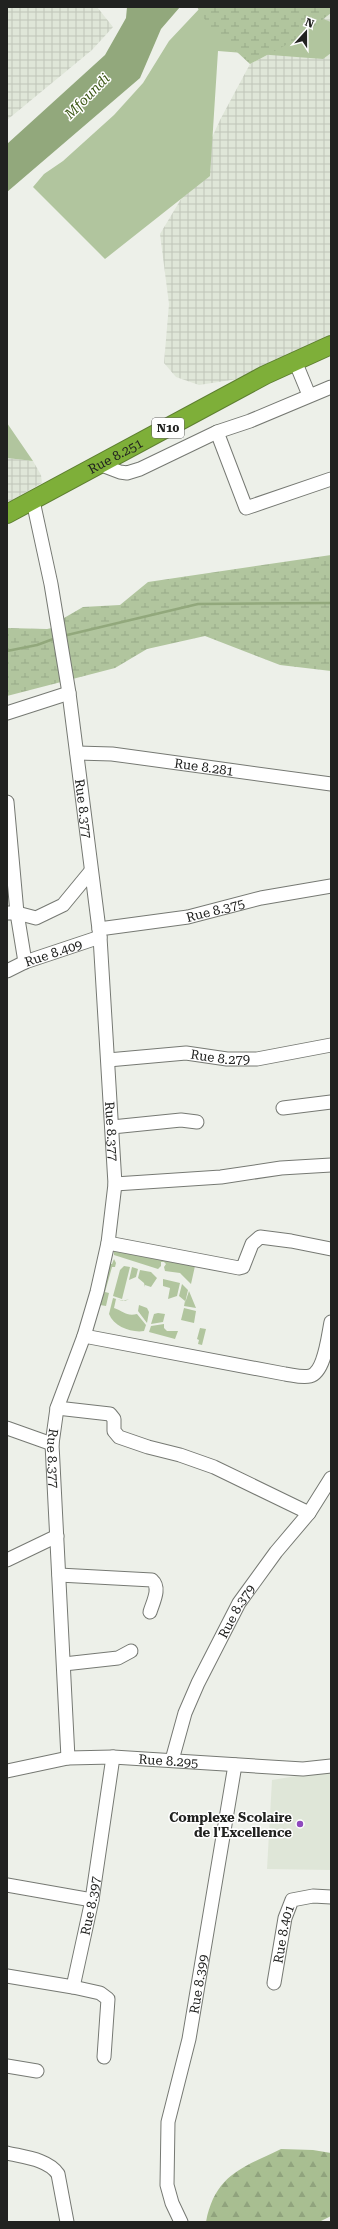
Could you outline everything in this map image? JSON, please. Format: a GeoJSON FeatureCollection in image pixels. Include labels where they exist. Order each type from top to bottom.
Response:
{"type":"FeatureCollection","features":[{"type":"Feature","properties":{"kind":"highway","name":"Rue 8.251"},"geometry":{"type":"LineString","coordinates":[[7,514],[265,375],[331,345]]}},
{"type":"Feature","properties":{"kind":"street"},"geometry":{"type":"LineString","coordinates":[[295,361],[309,395]]}},
{"type":"Feature","properties":{"kind":"street"},"geometry":{"type":"LineString","coordinates":[[99,464],[127,473],[140,469],[217,432],[250,421],[331,387]]}},
{"type":"Feature","properties":{"kind":"street"},"geometry":{"type":"LineString","coordinates":[[217,432],[246,508],[331,479]]}},
{"type":"Feature","properties":{"kind":"street","name":"Rue 8.377"},"geometry":{"type":"LineString","coordinates":[[33,501],[51,584],[69,693],[100,933],[116,1184],[108,1243],[97,1292],[84,1336],[57,1408],[52,1444],[68,1758]]}},
{"type":"Feature","properties":{"kind":"street"},"geometry":{"type":"LineString","coordinates":[[7,713],[69,693]]}},
{"type":"Feature","properties":{"kind":"street","name":"Rue 8.281"},"geometry":{"type":"LineString","coordinates":[[77,753],[112,754],[331,784]]}},
{"type":"Feature","properties":{"kind":"street"},"geometry":{"type":"LineString","coordinates":[[7,802],[12,913],[25,962]]}},
{"type":"Feature","properties":{"kind":"street"},"geometry":{"type":"LineString","coordinates":[[12,913],[36,918],[63,905],[91,871]]}},
{"type":"Feature","properties":{"kind":"street","name":"Rue 8.375"},"geometry":{"type":"LineString","coordinates":[[100,933],[188,917],[254,900],[331,886]]}},
{"type":"Feature","properties":{"kind":"street","name":"Rue 8.409"},"geometry":{"type":"LineString","coordinates":[[7,971],[25,962],[100,933]]}},
{"type":"Feature","properties":{"kind":"street","name":"Rue 8.279"},"geometry":{"type":"LineString","coordinates":[[108,1060],[186,1053],[227,1059],[257,1060],[331,1045]]}},
{"type":"Feature","properties":{"kind":"street"},"geometry":{"type":"LineString","coordinates":[[283,1108],[331,1102]]}},
{"type":"Feature","properties":{"kind":"street"},"geometry":{"type":"LineString","coordinates":[[112,1127],[181,1120],[197,1122]]}},
{"type":"Feature","properties":{"kind":"street"},"geometry":{"type":"LineString","coordinates":[[116,1184],[221,1177],[280,1168],[331,1165]]}},
{"type":"Feature","properties":{"kind":"street"},"geometry":{"type":"LineString","coordinates":[[108,1243],[239,1268],[243,1266],[252,1244],[260,1237],[292,1241],[331,1250]]}},
{"type":"Feature","properties":{"kind":"street"},"geometry":{"type":"LineString","coordinates":[[84,1336],[302,1376],[314,1375],[327,1359],[331,1322]]}},
{"type":"Feature","properties":{"kind":"street"},"geometry":{"type":"LineString","coordinates":[[57,1408],[110,1414],[114,1418],[116,1435],[119,1437],[148,1447],[180,1455],[214,1467],[309,1513]]}},
{"type":"Feature","properties":{"kind":"street"},"geometry":{"type":"LineString","coordinates":[[7,1428],[52,1444]]}},
{"type":"Feature","properties":{"kind":"street","name":"Rue 8.379"},"geometry":{"type":"LineString","coordinates":[[172,1760],[185,1713],[198,1683],[239,1603],[276,1552],[309,1513],[331,1478]]}},
{"type":"Feature","properties":{"kind":"street"},"geometry":{"type":"LineString","coordinates":[[7,1560],[57,1536]]}},
{"type":"Feature","properties":{"kind":"street"},"geometry":{"type":"LineString","coordinates":[[59,1575],[152,1580],[155,1583],[156,1589],[150,1612]]}},
{"type":"Feature","properties":{"kind":"street"},"geometry":{"type":"LineString","coordinates":[[64,1664],[118,1658],[131,1651]]}},
{"type":"Feature","properties":{"kind":"street","name":"Rue 8.295"},"geometry":{"type":"LineString","coordinates":[[7,1771],[68,1758],[113,1757],[302,1769],[331,1766]]}},
{"type":"Feature","properties":{"kind":"street","name":"Rue 8.397"},"geometry":{"type":"LineString","coordinates":[[73,1987],[92,1900],[113,1757]]}},
{"type":"Feature","properties":{"kind":"street","name":"Rue 8.399"},"geometry":{"type":"LineString","coordinates":[[181,2222],[172,2203],[166,2174],[168,2122],[189,2040],[235,1764]]}},
{"type":"Feature","properties":{"kind":"street"},"geometry":{"type":"LineString","coordinates":[[7,1885],[92,1900]]}},
{"type":"Feature","properties":{"kind":"street","name":"Rue 8.401"},"geometry":{"type":"LineString","coordinates":[[274,1983],[285,1918],[292,1900],[313,1896],[331,1897]]}},
{"type":"Feature","properties":{"kind":"street"},"geometry":{"type":"LineString","coordinates":[[7,1976],[100,1993],[108,1999],[104,2057]]}},
{"type":"Feature","properties":{"kind":"street"},"geometry":{"type":"LineString","coordinates":[[7,2066],[37,2071]]}},
{"type":"Feature","properties":{"kind":"street"},"geometry":{"type":"LineString","coordinates":[[7,2153],[48,2164],[58,2174],[67,2222]]}},
{"type":"Feature","properties":{"kind":"shaded area"},"geometry":{"type":"Polygon","coordinates":[[[7,7],[97,7],[113,27],[92,50],[7,120],[7,7]]]}},
{"type":"Feature","properties":{"kind":"shaded area"},"geometry":{"type":"Polygon","coordinates":[[[331,13],[331,345],[265,375],[199,385],[176,377],[164,363],[169,304],[160,234],[193,179],[220,120],[250,64],[299,38],[331,13]]]}},
{"type":"Feature","properties":{"kind":"shaded area"},"geometry":{"type":"Polygon","coordinates":[[[7,458],[33,461],[41,475],[42,483],[7,503],[7,458]]]}},
{"type":"Feature","properties":{"kind":"shaded area","name":"Complexe Scolaire de l'Excellence"},"geometry":{"type":"Polygon","coordinates":[[[314,1773],[331,1773],[331,1870],[267,1869],[272,1780],[314,1773]]]}},
{"type":"Feature","properties":{"kind":"green space"},"geometry":{"type":"Polygon","coordinates":[[[197,7],[331,7],[331,13],[299,38],[250,64],[209,26],[197,7]]]}},
{"type":"Feature","properties":{"kind":"green space"},"geometry":{"type":"Polygon","coordinates":[[[201,7],[308,13],[331,22],[331,53],[323,59],[218,51],[210,176],[105,259],[33,187],[44,174],[63,161],[114,115],[143,83],[169,41],[201,7]]]}},
{"type":"Feature","properties":{"kind":"green space"},"geometry":{"type":"Polygon","coordinates":[[[7,423],[33,461],[7,458],[7,423]]]}},
{"type":"Feature","properties":{"kind":"green space"},"geometry":{"type":"Polygon","coordinates":[[[331,555],[331,671],[280,665],[205,636],[147,649],[115,668],[7,696],[7,628],[47,629],[61,626],[64,618],[83,607],[120,605],[148,582],[331,555]]]}},
{"type":"Feature","properties":{"kind":"green space"},"geometry":{"type":"Polygon","coordinates":[[[114,1249],[195,1266],[191,1284],[180,1273],[165,1271],[164,1267],[166,1264],[164,1262],[161,1262],[161,1266],[158,1269],[114,1255],[114,1249]]]}},
{"type":"Feature","properties":{"kind":"green space"},"geometry":{"type":"Polygon","coordinates":[[[114,1259],[116,1263],[115,1267],[112,1267],[105,1292],[109,1293],[106,1306],[100,1305],[110,1264],[112,1264],[114,1259]]]}},
{"type":"Feature","properties":{"kind":"green space"},"geometry":{"type":"Polygon","coordinates":[[[124,1266],[130,1267],[122,1299],[113,1296],[120,1270],[124,1266]]]}},
{"type":"Feature","properties":{"kind":"green space"},"geometry":{"type":"Polygon","coordinates":[[[132,1267],[138,1269],[136,1277],[129,1280],[132,1267]]]}},
{"type":"Feature","properties":{"kind":"green space"},"geometry":{"type":"Polygon","coordinates":[[[140,1270],[151,1272],[157,1278],[151,1287],[145,1285],[145,1287],[144,1283],[138,1278],[140,1270]]]}},
{"type":"Feature","properties":{"kind":"green space"},"geometry":{"type":"Polygon","coordinates":[[[163,1279],[180,1283],[177,1296],[168,1299],[170,1288],[163,1286],[163,1279]]]}},
{"type":"Feature","properties":{"kind":"green space"},"geometry":{"type":"Polygon","coordinates":[[[182,1284],[188,1290],[185,1303],[189,1291],[196,1308],[184,1306],[185,1301],[179,1296],[182,1284]]]}},
{"type":"Feature","properties":{"kind":"green space"},"geometry":{"type":"Polygon","coordinates":[[[113,1298],[117,1299],[114,1308],[128,1314],[137,1314],[146,1325],[144,1331],[129,1330],[119,1326],[111,1319],[109,1314],[113,1298]]]}},
{"type":"Feature","properties":{"kind":"green space"},"geometry":{"type":"Polygon","coordinates":[[[139,1305],[147,1308],[149,1312],[147,1323],[138,1311],[139,1305]]]}},
{"type":"Feature","properties":{"kind":"green space"},"geometry":{"type":"Polygon","coordinates":[[[184,1308],[196,1311],[194,1323],[181,1320],[184,1308]]]}},
{"type":"Feature","properties":{"kind":"green space"},"geometry":{"type":"Polygon","coordinates":[[[154,1314],[165,1314],[163,1322],[151,1324],[154,1314]]]}},
{"type":"Feature","properties":{"kind":"green space"},"geometry":{"type":"Polygon","coordinates":[[[164,1324],[164,1328],[167,1331],[178,1331],[175,1339],[149,1332],[151,1326],[164,1324]]]}},
{"type":"Feature","properties":{"kind":"green space"},"geometry":{"type":"Polygon","coordinates":[[[200,1328],[206,1329],[202,1345],[198,1344],[199,1340],[197,1339],[200,1328]]]}},
{"type":"Feature","properties":{"kind":"green space"},"geometry":{"type":"Polygon","coordinates":[[[281,2149],[313,2150],[331,2153],[331,2216],[319,2222],[206,2222],[210,2206],[223,2183],[243,2168],[281,2149]]]}},
{"type":"Feature","properties":{"kind":"water","name":"Mfoundi"},"geometry":{"type":"Polygon","coordinates":[[[127,7],[180,7],[161,29],[140,78],[7,192],[7,144],[105,55],[126,18],[127,7]]]}},
{"type":"Feature","properties":{"kind":"waterway"},"geometry":{"type":"LineString","coordinates":[[63,636],[198,604],[331,603]]}},
{"type":"Feature","properties":{"kind":"waterway"},"geometry":{"type":"LineString","coordinates":[[7,651],[37,645],[56,638]]}},
{"type":"Feature","properties":{"kind":"place","name":"Complexe Scolaire de l'Excellence"},"geometry":{"type":"Point","coordinates":[300,1824]}}]}
